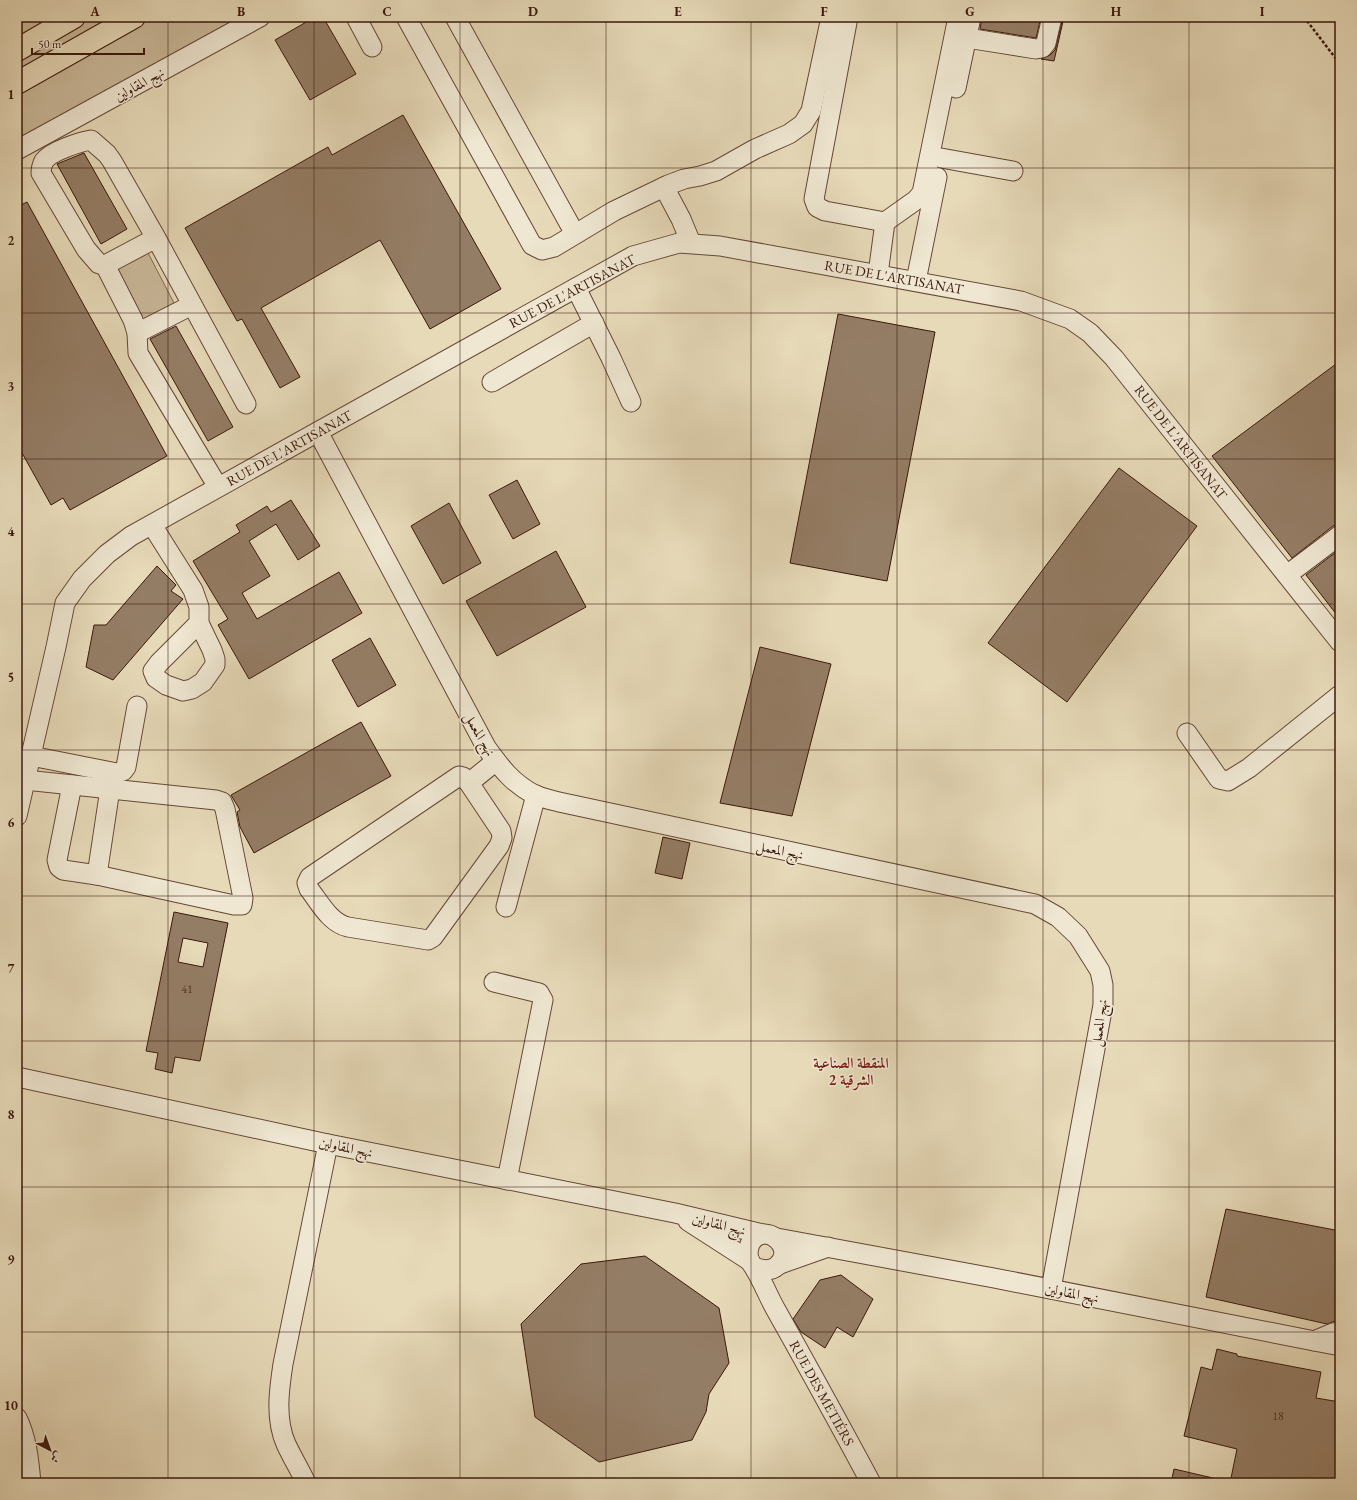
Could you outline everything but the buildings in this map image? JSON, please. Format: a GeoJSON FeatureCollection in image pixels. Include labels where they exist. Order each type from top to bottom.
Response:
{"type":"FeatureCollection","features":[{"type":"Feature","properties":{"kind":"highway"},"geometry":{"type":"LineString","coordinates":[[17,50],[74,17]]}},
{"type":"Feature","properties":{"kind":"highway"},"geometry":{"type":"LineString","coordinates":[[17,83],[134,17]]}},
{"type":"Feature","properties":{"kind":"street","name":"نهج المقاولين"},"geometry":{"type":"LineString","coordinates":[[17,150],[260,17]]}},
{"type":"Feature","properties":{"kind":"street"},"geometry":{"type":"LineString","coordinates":[[356,17],[372,47]]}},
{"type":"Feature","properties":{"kind":"street"},"geometry":{"type":"LineString","coordinates":[[406,17],[532,245],[542,250],[554,247],[614,211],[664,186],[716,171],[755,149],[789,134],[804,124],[811,111],[831,17]]}},
{"type":"Feature","properties":{"kind":"street"},"geometry":{"type":"LineString","coordinates":[[455,17],[576,234]]}},
{"type":"Feature","properties":{"kind":"street"},"geometry":{"type":"LineString","coordinates":[[848,17],[814,199],[817,206],[825,211],[885,222],[916,200],[922,193],[958,17]]}},
{"type":"Feature","properties":{"kind":"street"},"geometry":{"type":"LineString","coordinates":[[916,281],[971,17]]}},
{"type":"Feature","properties":{"kind":"street"},"geometry":{"type":"LineString","coordinates":[[967,38],[1036,49],[1042,48],[1046,43],[1052,17]]}},
{"type":"Feature","properties":{"kind":"street"},"geometry":{"type":"LineString","coordinates":[[156,238],[105,265],[96,262],[86,249],[41,173],[45,159],[50,155],[81,141],[91,140],[98,145],[112,161],[156,238],[246,404]]}},
{"type":"Feature","properties":{"kind":"street"},"geometry":{"type":"LineString","coordinates":[[941,158],[1013,171]]}},
{"type":"Feature","properties":{"kind":"street"},"geometry":{"type":"LineString","coordinates":[[664,186],[681,219],[691,243]]}},
{"type":"Feature","properties":{"kind":"street"},"geometry":{"type":"LineString","coordinates":[[878,274],[885,222]]}},
{"type":"Feature","properties":{"kind":"street","name":"RUE DE L'ARTISANAT"},"geometry":{"type":"LineString","coordinates":[[17,816],[65,602],[82,580],[107,554],[131,536],[633,256],[679,243],[720,246],[1021,300],[1070,319],[1090,333],[1114,358],[1340,642]]}},
{"type":"Feature","properties":{"kind":"street"},"geometry":{"type":"LineString","coordinates":[[105,265],[133,320],[137,332],[138,352],[218,487]]}},
{"type":"Feature","properties":{"kind":"street"},"geometry":{"type":"LineString","coordinates":[[576,288],[631,402]]}},
{"type":"Feature","properties":{"kind":"street"},"geometry":{"type":"LineString","coordinates":[[137,332],[192,305]]}},
{"type":"Feature","properties":{"kind":"street"},"geometry":{"type":"LineString","coordinates":[[492,382],[594,323]]}},
{"type":"Feature","properties":{"kind":"street","name":"نهج المعمل"},"geometry":{"type":"LineString","coordinates":[[318,432],[482,740],[502,770],[516,783],[536,795],[610,814],[1035,904],[1058,917],[1078,936],[1100,971],[1103,985],[1103,1005],[1051,1289]]}},
{"type":"Feature","properties":{"kind":"street"},"geometry":{"type":"LineString","coordinates":[[152,525],[193,590],[199,607],[199,623]]}},
{"type":"Feature","properties":{"kind":"street"},"geometry":{"type":"LineString","coordinates":[[1287,575],[1340,535]]}},
{"type":"Feature","properties":{"kind":"street"},"geometry":{"type":"LineString","coordinates":[[1187,734],[1219,778],[1228,781],[1249,768],[1340,695]]}},
{"type":"Feature","properties":{"kind":"street"},"geometry":{"type":"LineString","coordinates":[[31,756],[117,773],[123,771],[126,767],[136,706]]}},
{"type":"Feature","properties":{"kind":"street"},"geometry":{"type":"LineString","coordinates":[[470,783],[496,761]]}},
{"type":"Feature","properties":{"kind":"street"},"geometry":{"type":"LineString","coordinates":[[459,776],[463,777],[470,783],[501,831],[502,838],[499,846],[433,937],[428,940],[348,927],[335,921],[309,889],[307,883],[310,878],[459,776]]}},
{"type":"Feature","properties":{"kind":"street"},"geometry":{"type":"LineString","coordinates":[[25,780],[216,800],[222,802],[225,809],[243,898],[242,904],[234,905],[97,875],[63,870],[59,867],[57,860],[72,785]]}},
{"type":"Feature","properties":{"kind":"street"},"geometry":{"type":"LineString","coordinates":[[97,875],[110,789]]}},
{"type":"Feature","properties":{"kind":"street"},"geometry":{"type":"LineString","coordinates":[[506,907],[536,795]]}},
{"type":"Feature","properties":{"kind":"street"},"geometry":{"type":"LineString","coordinates":[[494,982],[539,993],[544,1000],[507,1180]]}},
{"type":"Feature","properties":{"kind":"street","name":"نهج المقاولين"},"geometry":{"type":"LineString","coordinates":[[17,1077],[328,1144],[675,1213],[770,1236],[1051,1289],[1340,1346]]}},
{"type":"Feature","properties":{"kind":"street"},"geometry":{"type":"LineString","coordinates":[[306,1483],[285,1443],[279,1413],[279,1390],[328,1144]]}},
{"type":"Feature","properties":{"kind":"street","name":"نهج المقاولين"},"geometry":{"type":"LineString","coordinates":[[675,1213],[752,1264]]}},
{"type":"Feature","properties":{"kind":"street"},"geometry":{"type":"LineString","coordinates":[[772,1303],[777,1266],[783,1257],[784,1250],[782,1244],[770,1236],[757,1236],[751,1241],[748,1247],[748,1255],[752,1264],[761,1270],[768,1270],[777,1266]]}},
{"type":"Feature","properties":{"kind":"street","name":"نهج المقاولين"},"geometry":{"type":"LineString","coordinates":[[777,1266],[829,1247]]}},
{"type":"Feature","properties":{"kind":"street","name":"RUE DES METIÉRS"},"geometry":{"type":"LineString","coordinates":[[752,1264],[871,1483]]}},
{"type":"Feature","properties":{"kind":"street"},"geometry":{"type":"LineString","coordinates":[[1314,1341],[1333,1333],[1340,1332]]}},
{"type":"Feature","properties":{"kind":"street"},"geometry":{"type":"LineString","coordinates":[[17,1418],[29,1457],[30,1483]]}},
{"type":"Feature","properties":{"kind":"street"},"geometry":{"type":"LineString","coordinates":[[17,1460],[30,1483]]}},
{"type":"Feature","properties":{"kind":"path"},"geometry":{"type":"LineString","coordinates":[[1304,17],[1340,64]]}},
{"type":"Feature","properties":{"kind":"shaded area"},"geometry":{"type":"Polygon","coordinates":[[[17,17],[240,17],[17,141],[17,17]]]}},
{"type":"Feature","properties":{"kind":"shaded area"},"geometry":{"type":"Polygon","coordinates":[[[146,249],[174,303],[141,320],[113,266],[146,249]]]}},
{"type":"Feature","properties":{"kind":"district","name":"المنقطة الصناعية الشرقية 2"},"geometry":{"type":"Point","coordinates":[851,1070]}}]}
